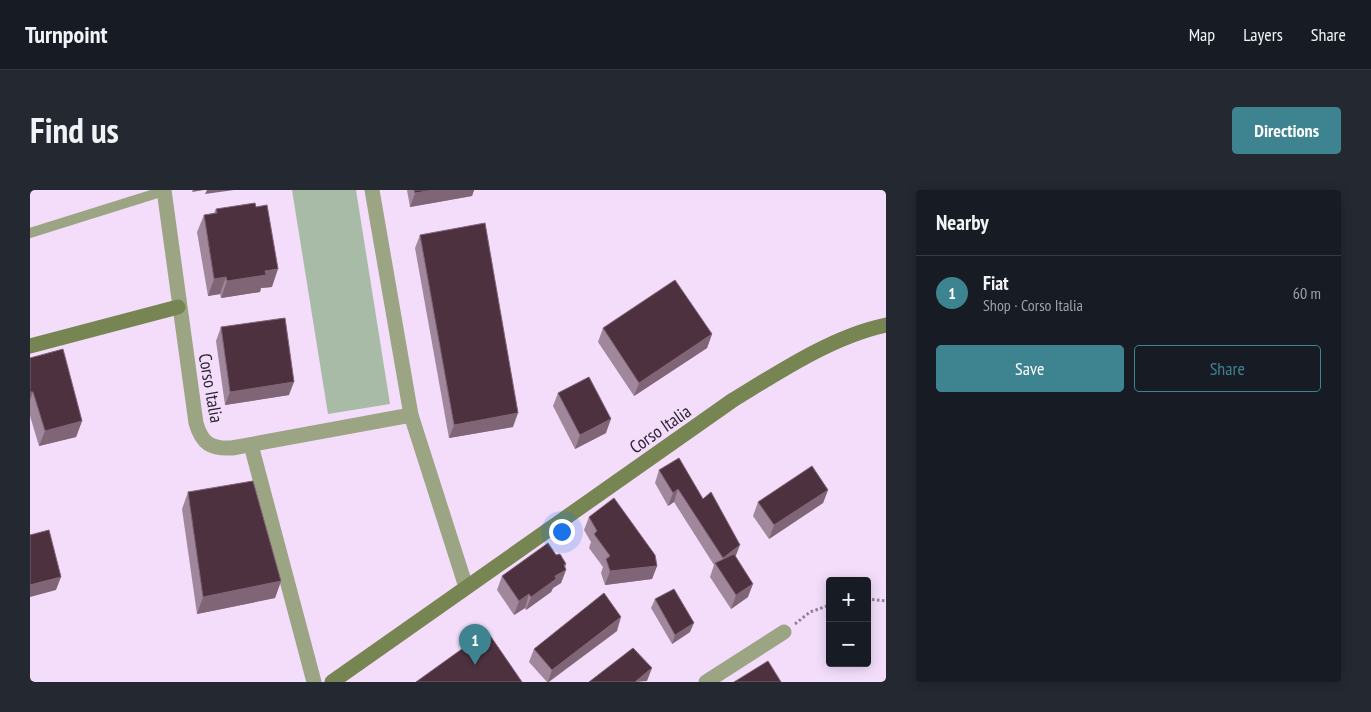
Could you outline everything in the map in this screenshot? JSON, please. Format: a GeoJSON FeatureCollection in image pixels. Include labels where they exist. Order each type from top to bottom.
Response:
{"type":"FeatureCollection","features":[{"type":"Feature","properties":{"kind":"street"},"geometry":{"type":"LineString","coordinates":[[372,190],[411,415],[466,587]]}},
{"type":"Feature","properties":{"kind":"street","name":"Corso Italia"},"geometry":{"type":"LineString","coordinates":[[164,191],[178,307],[199,433],[204,441],[216,448],[250,445],[411,415]]}},
{"type":"Feature","properties":{"kind":"street"},"geometry":{"type":"LineString","coordinates":[[30,346],[178,307]]}},
{"type":"Feature","properties":{"kind":"street","name":"Corso Italia"},"geometry":{"type":"LineString","coordinates":[[332,682],[750,390],[792,364],[867,329],[886,324]]}},
{"type":"Feature","properties":{"kind":"street"},"geometry":{"type":"LineString","coordinates":[[250,445],[314,682]]}},
{"type":"Feature","properties":{"kind":"street"},"geometry":{"type":"LineString","coordinates":[[706,682],[784,632]]}},
{"type":"Feature","properties":{"kind":"lane"},"geometry":{"type":"LineString","coordinates":[[30,233],[164,191]]}},
{"type":"Feature","properties":{"kind":"path"},"geometry":{"type":"LineString","coordinates":[[871,599],[886,601]]}},
{"type":"Feature","properties":{"kind":"path"},"geometry":{"type":"LineString","coordinates":[[784,632],[810,612],[826,606]]}},
{"type":"Feature","properties":{"kind":"green space"},"geometry":{"type":"Polygon","coordinates":[[[292,190],[356,190],[390,404],[328,414],[292,190]]]}},
{"type":"Feature","properties":{"kind":"building"},"geometry":{"type":"Polygon","coordinates":[[[414,190],[433,190],[415,193],[414,190]]]}},
{"type":"Feature","properties":{"kind":"building"},"geometry":{"type":"Polygon","coordinates":[[[255,203],[256,207],[267,205],[278,269],[265,271],[266,275],[227,281],[226,277],[214,279],[204,215],[217,213],[216,209],[255,203]]]}},
{"type":"Feature","properties":{"kind":"building"},"geometry":{"type":"Polygon","coordinates":[[[485,223],[518,413],[454,425],[420,235],[485,223]]]}},
{"type":"Feature","properties":{"kind":"building"},"geometry":{"type":"Polygon","coordinates":[[[675,280],[712,334],[639,383],[603,328],[675,280]]]}},
{"type":"Feature","properties":{"kind":"building"},"geometry":{"type":"Polygon","coordinates":[[[285,318],[294,382],[230,392],[221,327],[285,318]]]}},
{"type":"Feature","properties":{"kind":"building"},"geometry":{"type":"Polygon","coordinates":[[[63,349],[82,421],[45,431],[33,392],[30,392],[30,358],[63,349]]]}},
{"type":"Feature","properties":{"kind":"building"},"geometry":{"type":"Polygon","coordinates":[[[589,377],[611,419],[580,435],[558,393],[589,377]]]}},
{"type":"Feature","properties":{"kind":"building"},"geometry":{"type":"Polygon","coordinates":[[[679,458],[703,499],[711,492],[740,545],[723,558],[678,489],[673,493],[659,470],[679,458]]]}},
{"type":"Feature","properties":{"kind":"building"},"geometry":{"type":"Polygon","coordinates":[[[812,466],[828,490],[774,525],[758,502],[812,466]]]}},
{"type":"Feature","properties":{"kind":"building"},"geometry":{"type":"Polygon","coordinates":[[[253,481],[281,581],[203,597],[188,492],[253,481]]]}},
{"type":"Feature","properties":{"kind":"building"},"geometry":{"type":"Polygon","coordinates":[[[614,498],[655,555],[657,566],[610,571],[606,559],[610,556],[594,534],[597,531],[589,517],[614,498]]]}},
{"type":"Feature","properties":{"kind":"building"},"geometry":{"type":"Polygon","coordinates":[[[49,530],[61,577],[30,585],[30,535],[49,530]]]}},
{"type":"Feature","properties":{"kind":"building"},"geometry":{"type":"Polygon","coordinates":[[[548,543],[556,555],[560,554],[566,564],[564,565],[566,570],[555,576],[556,579],[531,597],[529,594],[519,601],[502,576],[548,543]]]}},
{"type":"Feature","properties":{"kind":"building"},"geometry":{"type":"Polygon","coordinates":[[[734,554],[753,584],[736,595],[715,563],[734,554]]]}},
{"type":"Feature","properties":{"kind":"building"},"geometry":{"type":"Polygon","coordinates":[[[674,589],[694,623],[675,635],[655,599],[674,589]]]}},
{"type":"Feature","properties":{"kind":"building"},"geometry":{"type":"Polygon","coordinates":[[[604,593],[621,617],[552,670],[534,649],[604,593]]]}},
{"type":"Feature","properties":{"kind":"building"},"geometry":{"type":"Polygon","coordinates":[[[487,631],[522,682],[416,682],[487,631]]]}},
{"type":"Feature","properties":{"kind":"building"},"geometry":{"type":"Polygon","coordinates":[[[633,648],[652,668],[635,682],[589,682],[633,648]]]}},
{"type":"Feature","properties":{"kind":"building"},"geometry":{"type":"Polygon","coordinates":[[[768,661],[781,682],[734,682],[768,661]]]}},
{"type":"Feature","properties":{"kind":"place","name":"Fiat"},"geometry":{"type":"Point","coordinates":[475,665]}}]}
